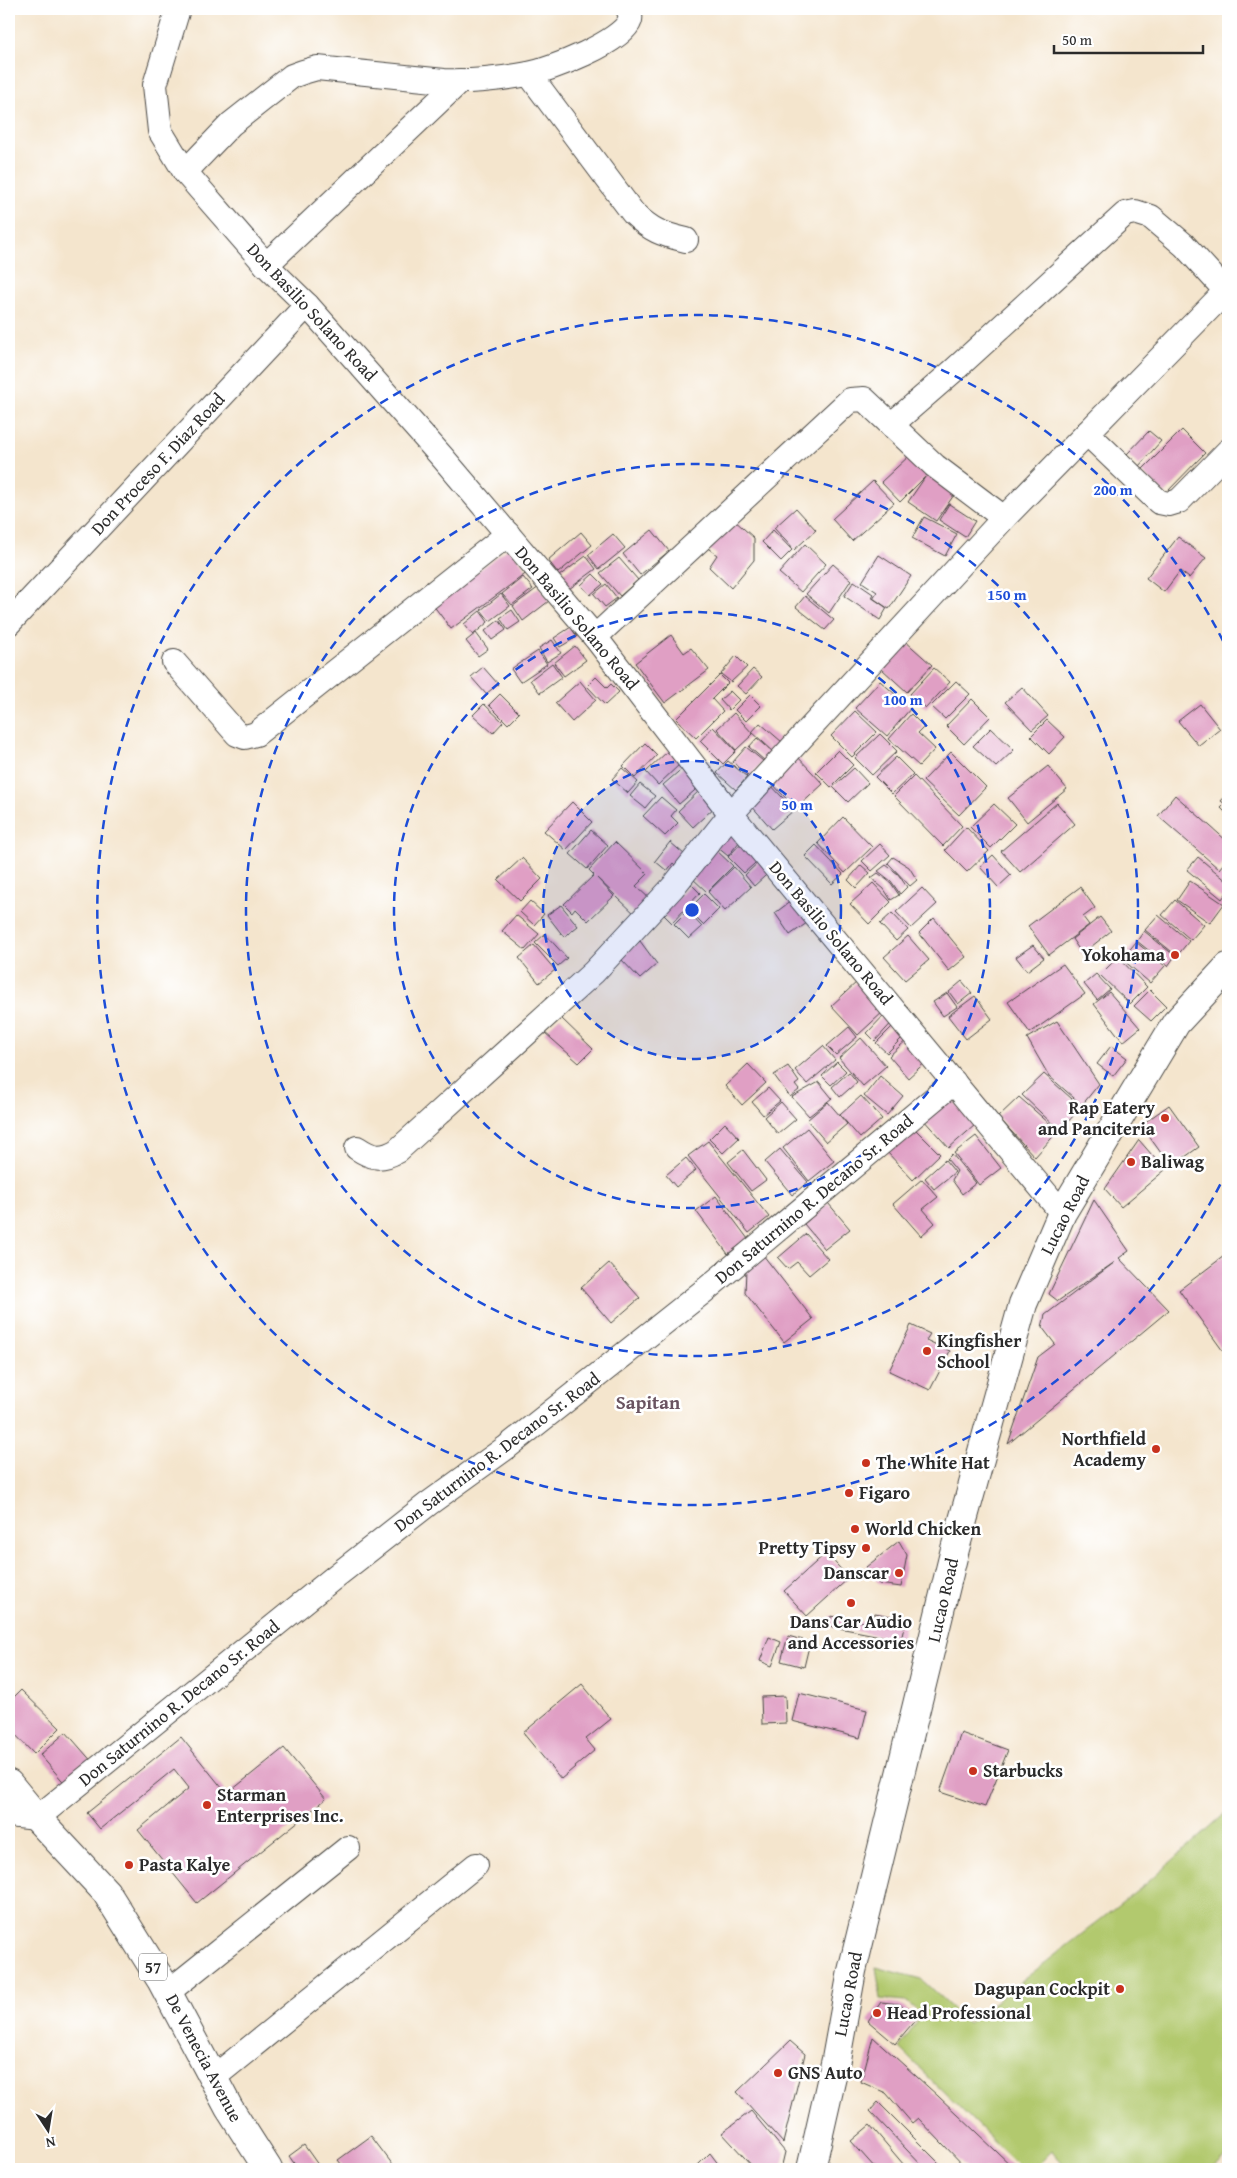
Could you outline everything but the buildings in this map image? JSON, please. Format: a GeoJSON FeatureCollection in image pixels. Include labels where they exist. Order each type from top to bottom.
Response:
{"type":"FeatureCollection","features":[{"type":"Feature","properties":{"kind":"highway","name":"Lucao Road"},"geometry":{"type":"LineString","coordinates":[[811,2169],[836,2059],[852,1971],[955,1549],[1023,1304],[1062,1213],[1176,1023],[1228,967]]}},
{"type":"Feature","properties":{"kind":"highway","name":"De Venecia Avenue"},"geometry":{"type":"LineString","coordinates":[[9,1784],[37,1818],[106,1892],[168,1992],[229,2108],[268,2169]]}},
{"type":"Feature","properties":{"kind":"street","name":"Don Basilio Solano Road"},"geometry":{"type":"LineString","coordinates":[[178,9],[155,86],[160,131],[185,172],[266,265],[307,305],[444,458],[595,637],[731,814],[1062,1213]]}},
{"type":"Feature","properties":{"kind":"street"},"geometry":{"type":"LineString","coordinates":[[185,172],[231,124],[292,76],[317,68],[460,81],[529,74],[575,59],[604,43],[630,22],[631,17],[628,9]]}},
{"type":"Feature","properties":{"kind":"street"},"geometry":{"type":"LineString","coordinates":[[529,74],[633,213],[647,227],[686,240]]}},
{"type":"Feature","properties":{"kind":"street"},"geometry":{"type":"LineString","coordinates":[[266,265],[460,81]]}},
{"type":"Feature","properties":{"kind":"street"},"geometry":{"type":"LineString","coordinates":[[357,1148],[369,1156],[379,1158],[397,1151],[594,972],[673,887],[731,814],[1004,518],[1227,290],[1184,245],[1151,217],[1135,212],[1125,214],[891,426]]}},
{"type":"Feature","properties":{"kind":"street","name":"Don Proceso F. Diaz Road"},"geometry":{"type":"LineString","coordinates":[[9,623],[307,305]]}},
{"type":"Feature","properties":{"kind":"street"},"geometry":{"type":"LineString","coordinates":[[595,637],[850,400],[864,399],[935,466],[1004,518]]}},
{"type":"Feature","properties":{"kind":"street"},"geometry":{"type":"LineString","coordinates":[[1087,433],[1159,502],[1169,504],[1179,501],[1228,451]]}},
{"type":"Feature","properties":{"kind":"street"},"geometry":{"type":"LineString","coordinates":[[174,662],[237,734],[245,737],[256,734],[508,534]]}},
{"type":"Feature","properties":{"kind":"street","name":"Don Saturnino R. Decano Sr. Road"},"geometry":{"type":"LineString","coordinates":[[37,1818],[336,1576],[428,1504],[508,1447],[704,1292],[954,1082]]}},
{"type":"Feature","properties":{"kind":"street"},"geometry":{"type":"LineString","coordinates":[[9,1815],[37,1818]]}},
{"type":"Feature","properties":{"kind":"street"},"geometry":{"type":"LineString","coordinates":[[168,1992],[348,1848]]}},
{"type":"Feature","properties":{"kind":"street"},"geometry":{"type":"LineString","coordinates":[[213,2078],[476,1865]]}},
{"type":"Feature","properties":{"kind":"green space","name":"Dagupan Cockpit"},"geometry":{"type":"Polygon","coordinates":[[[1228,1811],[1228,2155],[1210,2169],[1068,2169],[1052,2151],[1034,2169],[1022,2169],[899,2048],[922,2015],[906,2001],[881,1999],[876,1967],[921,1979],[968,2023],[1146,1884],[1228,1811]]]}},
{"type":"Feature","properties":{"kind":"place","name":"Yokohama"},"geometry":{"type":"Point","coordinates":[1175,955]}},
{"type":"Feature","properties":{"kind":"place","name":"Rap Eatery and Panciteria"},"geometry":{"type":"Point","coordinates":[1165,1118]}},
{"type":"Feature","properties":{"kind":"place","name":"Baliwag"},"geometry":{"type":"Point","coordinates":[1131,1162]}},
{"type":"Feature","properties":{"kind":"place","name":"Kingfisher School"},"geometry":{"type":"Point","coordinates":[927,1351]}},
{"type":"Feature","properties":{"kind":"place","name":"Northfield Academy"},"geometry":{"type":"Point","coordinates":[1156,1449]}},
{"type":"Feature","properties":{"kind":"place","name":"The White Hat"},"geometry":{"type":"Point","coordinates":[866,1463]}},
{"type":"Feature","properties":{"kind":"place","name":"Figaro"},"geometry":{"type":"Point","coordinates":[849,1493]}},
{"type":"Feature","properties":{"kind":"place","name":"World Chicken"},"geometry":{"type":"Point","coordinates":[855,1529]}},
{"type":"Feature","properties":{"kind":"place","name":"Pretty Tipsy"},"geometry":{"type":"Point","coordinates":[866,1548]}},
{"type":"Feature","properties":{"kind":"place","name":"Danscar"},"geometry":{"type":"Point","coordinates":[899,1573]}},
{"type":"Feature","properties":{"kind":"place","name":"Dans Car Audio and Accessories"},"geometry":{"type":"Point","coordinates":[851,1603]}},
{"type":"Feature","properties":{"kind":"place","name":"Starbucks"},"geometry":{"type":"Point","coordinates":[973,1771]}},
{"type":"Feature","properties":{"kind":"place","name":"Starman Enterprises Inc."},"geometry":{"type":"Point","coordinates":[207,1805]}},
{"type":"Feature","properties":{"kind":"place","name":"Pasta Kalye"},"geometry":{"type":"Point","coordinates":[129,1865]}},
{"type":"Feature","properties":{"kind":"place","name":"Dagupan Cockpit"},"geometry":{"type":"Point","coordinates":[1120,1989]}},
{"type":"Feature","properties":{"kind":"place","name":"Head Professional"},"geometry":{"type":"Point","coordinates":[877,2013]}},
{"type":"Feature","properties":{"kind":"place","name":"GNS Auto"},"geometry":{"type":"Point","coordinates":[778,2073]}},
{"type":"Feature","properties":{"kind":"district","name":"Sapitan"},"geometry":{"type":"Point","coordinates":[648,1402]}}]}
